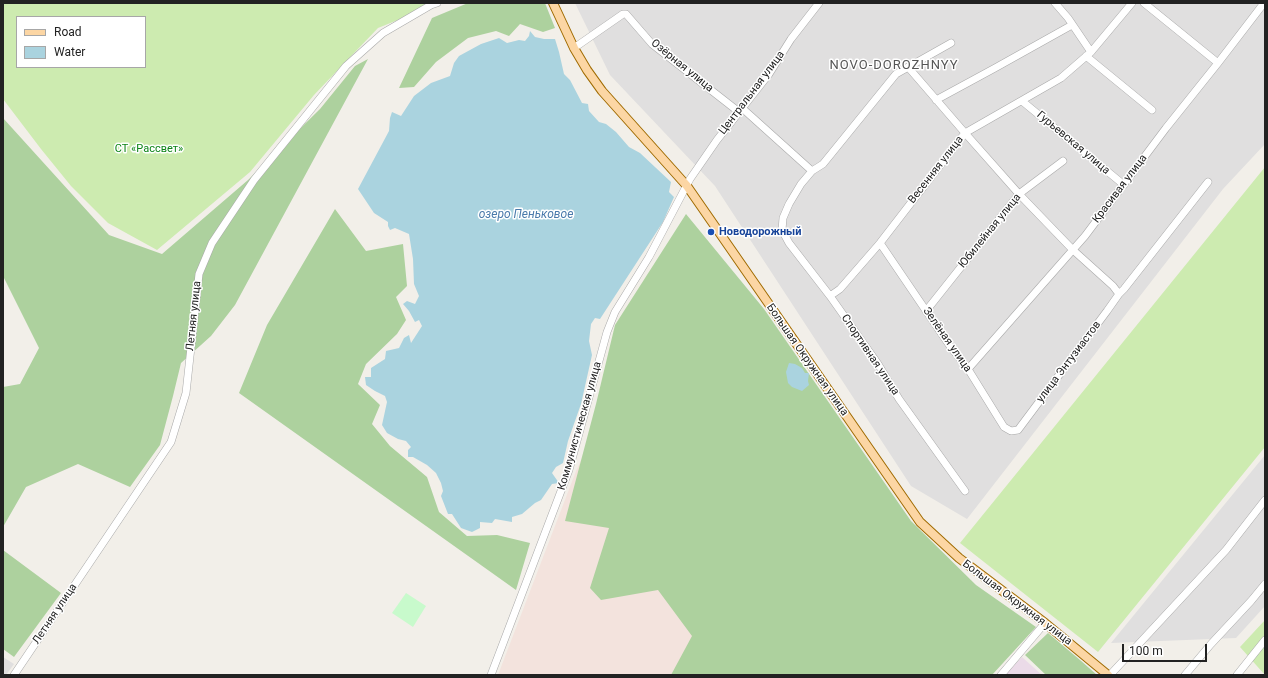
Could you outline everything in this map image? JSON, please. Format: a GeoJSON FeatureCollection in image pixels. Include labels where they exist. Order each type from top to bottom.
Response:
{"type":"FeatureCollection","features":[{"type":"Feature","properties":{"kind":"main road","name":"Большая Окружная улица"},"geometry":{"type":"LineString","coordinates":[[553,3],[574,48],[587,70],[602,91],[687,186],[920,522],[959,558],[1046,623],[1109,675]]}},
{"type":"Feature","properties":{"kind":"street","name":"Летняя улица"},"geometry":{"type":"LineString","coordinates":[[14,675],[171,442],[186,393],[199,274],[212,243],[254,180],[346,66],[383,33],[437,3]]}},
{"type":"Feature","properties":{"kind":"street","name":"Центральная улица"},"geometry":{"type":"LineString","coordinates":[[687,186],[717,140],[769,74],[791,39],[819,3]]}},
{"type":"Feature","properties":{"kind":"street"},"geometry":{"type":"LineString","coordinates":[[1055,3],[1068,18],[1088,54],[1152,110]]}},
{"type":"Feature","properties":{"kind":"street","name":"Весенняя улица"},"geometry":{"type":"LineString","coordinates":[[830,296],[840,289],[880,243],[964,133],[1061,78],[1088,54],[1132,3]]}},
{"type":"Feature","properties":{"kind":"street"},"geometry":{"type":"LineString","coordinates":[[1144,3],[1218,63]]}},
{"type":"Feature","properties":{"kind":"street","name":"Красивая улица"},"geometry":{"type":"LineString","coordinates":[[968,369],[1073,250],[1166,128],[1264,4]]}},
{"type":"Feature","properties":{"kind":"street","name":"Озёрная улица"},"geometry":{"type":"LineString","coordinates":[[574,48],[624,14],[630,16],[652,44],[740,110],[812,171]]}},
{"type":"Feature","properties":{"kind":"street"},"geometry":{"type":"LineString","coordinates":[[936,100],[1072,25]]}},
{"type":"Feature","properties":{"kind":"street"},"geometry":{"type":"LineString","coordinates":[[812,171],[823,164],[896,74],[951,42]]}},
{"type":"Feature","properties":{"kind":"street"},"geometry":{"type":"LineString","coordinates":[[908,67],[964,133],[1019,194],[1073,250],[1113,286],[1121,291]]}},
{"type":"Feature","properties":{"kind":"street","name":"Гурьевская улица"},"geometry":{"type":"LineString","coordinates":[[1022,101],[1124,185]]}},
{"type":"Feature","properties":{"kind":"street","name":"Юбилейная улица"},"geometry":{"type":"LineString","coordinates":[[926,311],[1019,194],[1063,161]]}},
{"type":"Feature","properties":{"kind":"street","name":"Спортивная улица"},"geometry":{"type":"LineString","coordinates":[[812,171],[801,184],[789,204],[782,230],[789,243],[830,296],[878,364],[899,398],[965,491]]}},
{"type":"Feature","properties":{"kind":"street","name":"улица Энтузиастов"},"geometry":{"type":"LineString","coordinates":[[1018,430],[1121,291],[1208,182]]}},
{"type":"Feature","properties":{"kind":"street","name":"Коммунистическая улица"},"geometry":{"type":"LineString","coordinates":[[491,675],[569,470],[607,332],[615,312],[649,257],[687,186]]}},
{"type":"Feature","properties":{"kind":"street","name":"Зелёная улица"},"geometry":{"type":"LineString","coordinates":[[880,243],[926,311],[968,369],[1004,427],[1011,431],[1018,430]]}},
{"type":"Feature","properties":{"kind":"street"},"geometry":{"type":"LineString","coordinates":[[1109,675],[1226,550],[1265,500]]}},
{"type":"Feature","properties":{"kind":"street"},"geometry":{"type":"LineString","coordinates":[[1185,675],[1265,584]]}},
{"type":"Feature","properties":{"kind":"street"},"geometry":{"type":"LineString","coordinates":[[1001,675],[1046,623]]}},
{"type":"Feature","properties":{"kind":"street"},"geometry":{"type":"LineString","coordinates":[[1237,675],[1265,640]]}},
{"type":"Feature","properties":{"kind":"shaded area"},"geometry":{"type":"Polygon","coordinates":[[[575,3],[1265,3],[1265,144],[1223,189],[967,519],[911,486],[715,186],[610,75],[575,3]]]}},
{"type":"Feature","properties":{"kind":"shaded area"},"geometry":{"type":"Polygon","coordinates":[[[658,294],[966,675],[498,675],[576,471],[658,294]]]}},
{"type":"Feature","properties":{"kind":"shaded area"},"geometry":{"type":"Polygon","coordinates":[[[1265,455],[1265,606],[1236,638],[1111,643],[1265,455]]]}},
{"type":"Feature","properties":{"kind":"shaded area"},"geometry":{"type":"Polygon","coordinates":[[[3,657],[14,664],[6,675],[3,675],[3,657]]]}},
{"type":"Feature","properties":{"kind":"shaded area"},"geometry":{"type":"Polygon","coordinates":[[[1022,657],[1042,675],[1005,675],[1022,657]]]}},
{"type":"Feature","properties":{"kind":"green space","name":"СТ «Рассвет»"},"geometry":{"type":"Polygon","coordinates":[[[3,3],[440,3],[378,28],[314,95],[250,172],[157,250],[108,223],[71,186],[3,99],[3,3]]]}},
{"type":"Feature","properties":{"kind":"green space"},"geometry":{"type":"Polygon","coordinates":[[[468,3],[545,3],[555,28],[543,32],[520,24],[509,36],[496,31],[468,38],[436,62],[414,87],[399,88],[432,18],[468,3]]]}},
{"type":"Feature","properties":{"kind":"green space"},"geometry":{"type":"Polygon","coordinates":[[[368,59],[235,305],[211,336],[181,363],[160,445],[130,487],[78,464],[26,487],[3,527],[3,387],[20,384],[39,348],[3,276],[3,118],[109,235],[162,254],[248,180],[320,109],[355,66],[368,59]]]}},
{"type":"Feature","properties":{"kind":"green space"},"geometry":{"type":"Polygon","coordinates":[[[1265,167],[1265,447],[1098,652],[960,543],[1265,167]]]}},
{"type":"Feature","properties":{"kind":"green space"},"geometry":{"type":"Polygon","coordinates":[[[335,209],[366,251],[403,244],[407,286],[396,297],[406,320],[397,334],[366,364],[358,384],[380,405],[372,424],[390,446],[427,477],[439,512],[467,536],[497,535],[530,543],[516,590],[239,393],[267,325],[335,209]]]}},
{"type":"Feature","properties":{"kind":"green space"},"geometry":{"type":"Polygon","coordinates":[[[686,214],[764,309],[911,521],[976,585],[1036,627],[992,675],[671,675],[692,636],[658,590],[601,600],[590,588],[609,528],[565,521],[615,325],[686,214]]]}},
{"type":"Feature","properties":{"kind":"green space"},"geometry":{"type":"Polygon","coordinates":[[[3,550],[61,593],[14,657],[3,649],[3,550]]]}},
{"type":"Feature","properties":{"kind":"green space"},"geometry":{"type":"Polygon","coordinates":[[[406,593],[426,606],[413,627],[392,613],[406,593]]]}},
{"type":"Feature","properties":{"kind":"green space"},"geometry":{"type":"Polygon","coordinates":[[[1265,620],[1265,675],[1240,647],[1265,620]]]}},
{"type":"Feature","properties":{"kind":"green space"},"geometry":{"type":"Polygon","coordinates":[[[1048,633],[1097,675],[1046,675],[1025,655],[1048,633]]]}},
{"type":"Feature","properties":{"kind":"water","name":"озеро Пеньковое"},"geometry":{"type":"Polygon","coordinates":[[[530,31],[535,37],[555,39],[564,74],[570,80],[582,103],[588,104],[589,111],[599,122],[606,124],[616,132],[629,147],[640,153],[671,182],[669,192],[674,197],[663,222],[600,319],[595,318],[591,324],[589,341],[592,355],[581,404],[568,441],[563,463],[556,467],[552,473],[559,483],[552,484],[541,500],[522,514],[512,517],[512,522],[495,519],[492,523],[480,522],[480,528],[472,532],[461,528],[452,514],[448,514],[441,496],[443,491],[441,483],[436,473],[427,465],[413,457],[408,457],[408,450],[411,447],[406,441],[398,439],[387,433],[382,425],[387,402],[385,396],[366,385],[365,377],[371,377],[371,368],[385,359],[386,351],[399,348],[404,338],[409,335],[411,343],[422,326],[419,320],[415,322],[403,304],[407,301],[415,304],[419,296],[414,284],[413,259],[409,234],[395,228],[390,230],[388,222],[374,213],[358,189],[389,131],[392,112],[401,116],[414,96],[431,83],[450,76],[454,63],[459,56],[481,44],[499,38],[507,43],[519,40],[525,41],[529,36],[530,31]]]}},
{"type":"Feature","properties":{"kind":"water"},"geometry":{"type":"Polygon","coordinates":[[[789,363],[795,364],[802,368],[805,373],[809,373],[809,385],[802,391],[792,387],[788,383],[786,372],[789,363]]]}},
{"type":"Feature","properties":{"kind":"place","name":"Новодорожный"},"geometry":{"type":"Point","coordinates":[711,232]}},
{"type":"Feature","properties":{"kind":"district","name":"NOVO-DOROZHNYY"},"geometry":{"type":"Point","coordinates":[894,66]}}]}
